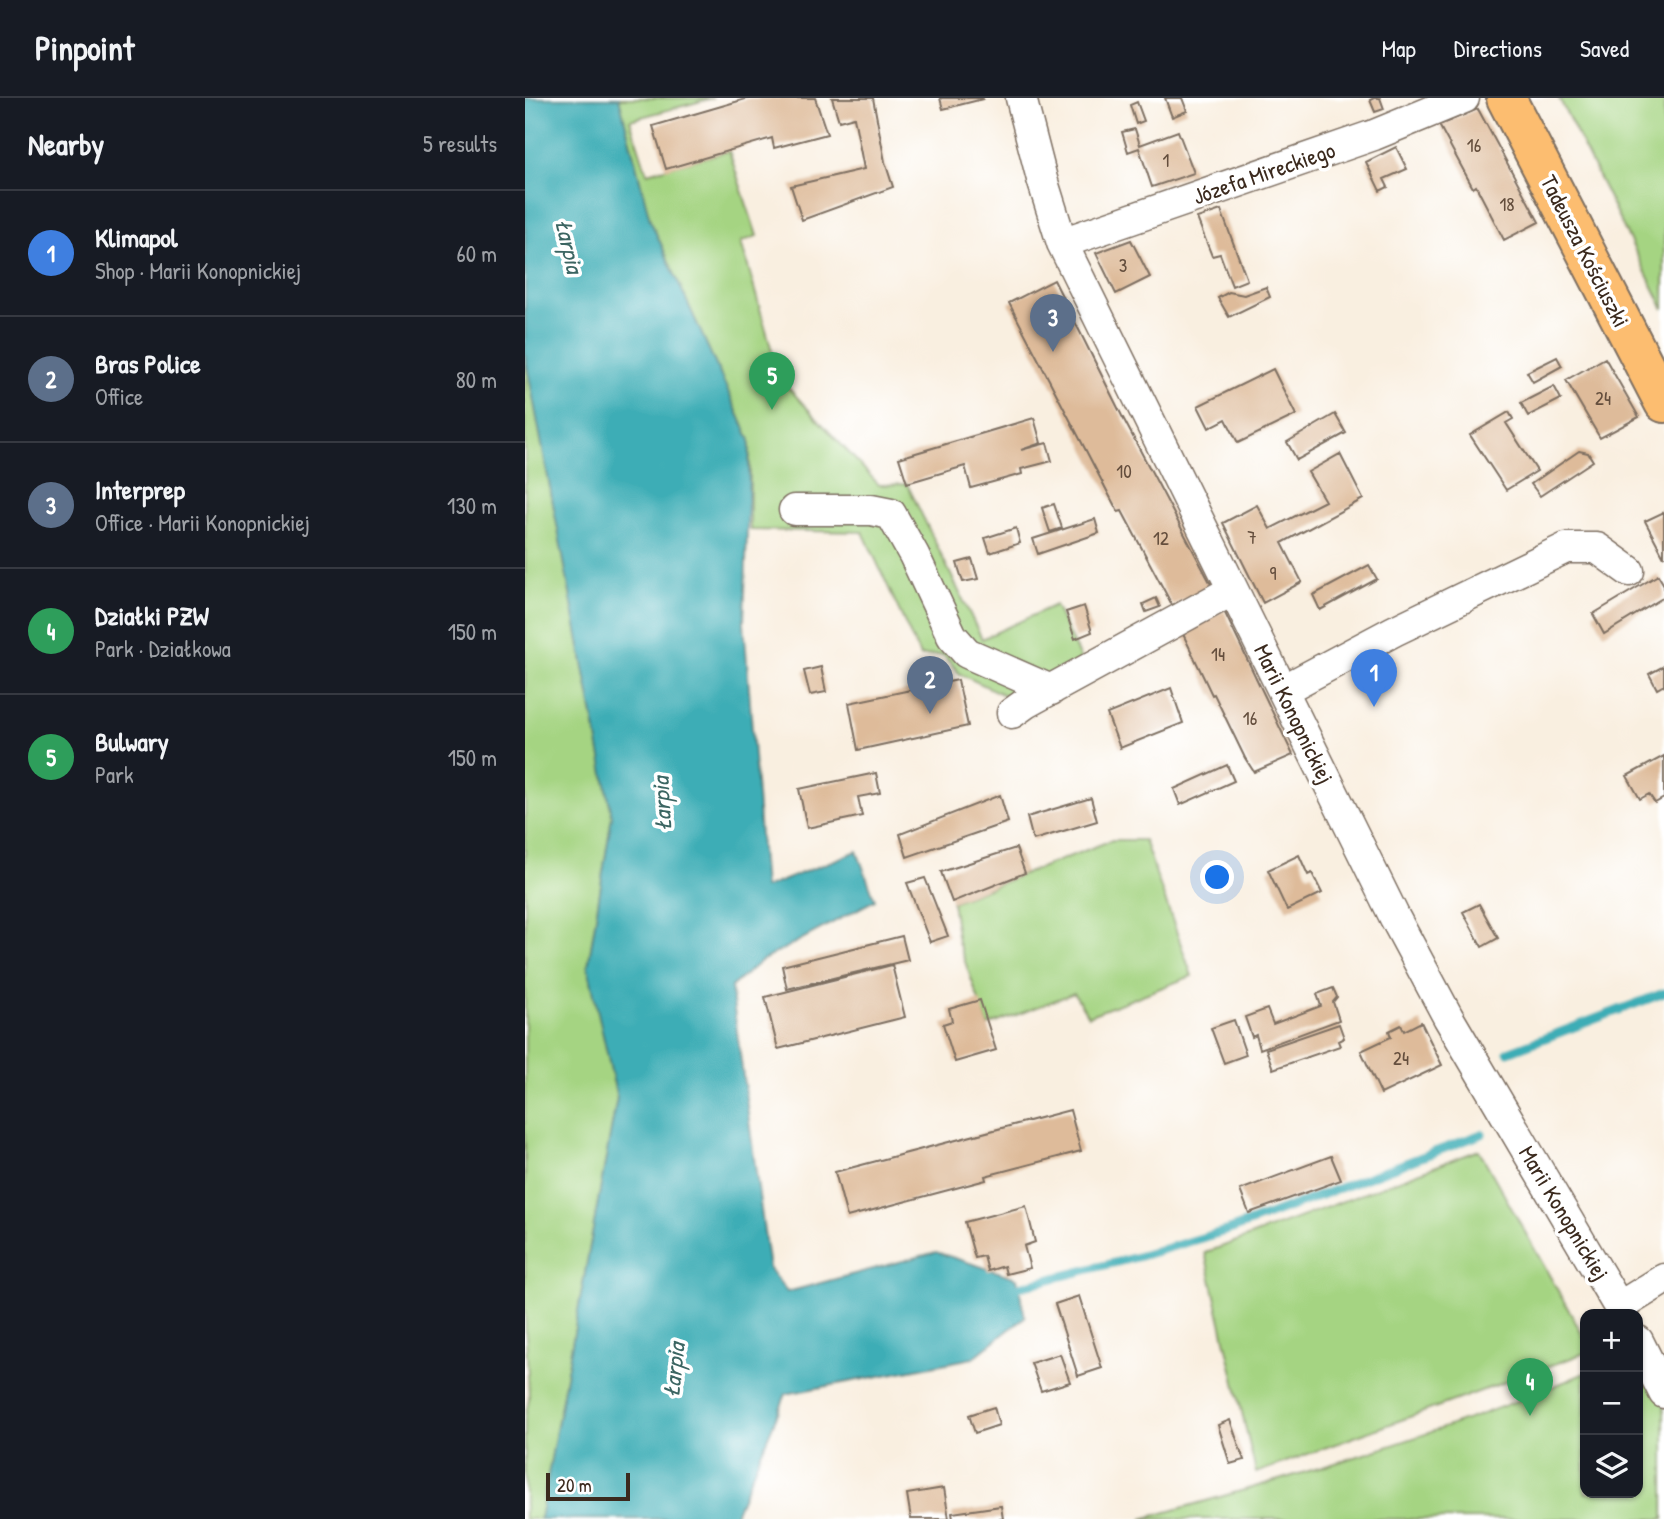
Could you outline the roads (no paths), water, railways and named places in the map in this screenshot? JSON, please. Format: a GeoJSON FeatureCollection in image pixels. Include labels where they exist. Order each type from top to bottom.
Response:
{"type":"FeatureCollection","features":[{"type":"Feature","properties":{"kind":"main road","name":"Tadeusza Kościuszki"},"geometry":{"type":"LineString","coordinates":[[1506,98],[1664,403]]}},
{"type":"Feature","properties":{"kind":"street","name":"Marii Konopnickiej"},"geometry":{"type":"LineString","coordinates":[[1021,98],[1062,243],[1233,590],[1424,974],[1620,1309]]}},
{"type":"Feature","properties":{"kind":"street","name":"Józefa Mireckiego"},"geometry":{"type":"LineString","coordinates":[[1062,243],[1374,135],[1464,98]]}},
{"type":"Feature","properties":{"kind":"street"},"geometry":{"type":"LineString","coordinates":[[795,510],[871,510],[891,514],[914,555],[952,636],[967,653],[1051,690]]}},
{"type":"Feature","properties":{"kind":"street"},"geometry":{"type":"LineString","coordinates":[[1283,691],[1394,631],[1566,548],[1597,548],[1629,571]]}},
{"type":"Feature","properties":{"kind":"street"},"geometry":{"type":"LineString","coordinates":[[1012,713],[1165,625],[1233,590]]}},
{"type":"Feature","properties":{"kind":"street"},"geometry":{"type":"LineString","coordinates":[[1622,1309],[1664,1279]]}},
{"type":"Feature","properties":{"kind":"street"},"geometry":{"type":"LineString","coordinates":[[1643,1351],[1664,1393]]}},
{"type":"Feature","properties":{"kind":"water","name":"Łarpia"},"geometry":{"type":"Polygon","coordinates":[[[525,98],[619,98],[650,220],[750,440],[744,623],[764,888],[857,851],[875,900],[761,961],[731,987],[769,1269],[787,1292],[936,1252],[1017,1278],[1025,1317],[973,1358],[786,1394],[733,1519],[540,1519],[617,1098],[588,967],[612,816],[525,355],[525,98]]]}},
{"type":"Feature","properties":{"kind":"waterway"},"geometry":{"type":"LineString","coordinates":[[1508,1052],[1664,993]]}},
{"type":"Feature","properties":{"kind":"waterway"},"geometry":{"type":"LineString","coordinates":[[1019,1287],[1232,1229],[1482,1134]]}},
{"type":"Feature","properties":{"kind":"place","name":"Interprep"},"geometry":{"type":"Point","coordinates":[1053,352]}},
{"type":"Feature","properties":{"kind":"place","name":"Bulwary"},"geometry":{"type":"Point","coordinates":[772,410]}},
{"type":"Feature","properties":{"kind":"place","name":"Klimapol"},"geometry":{"type":"Point","coordinates":[1374,707]}},
{"type":"Feature","properties":{"kind":"place","name":"Bras Police"},"geometry":{"type":"Point","coordinates":[930,714]}},
{"type":"Feature","properties":{"kind":"place","name":"Działki PZW"},"geometry":{"type":"Point","coordinates":[1530,1416]}}]}
